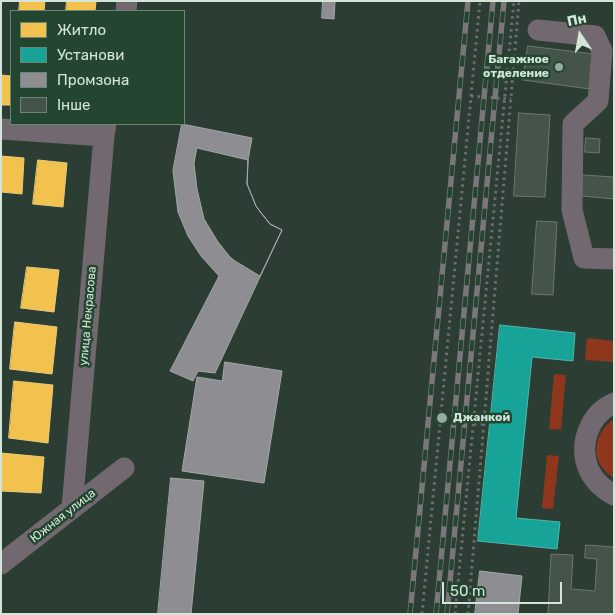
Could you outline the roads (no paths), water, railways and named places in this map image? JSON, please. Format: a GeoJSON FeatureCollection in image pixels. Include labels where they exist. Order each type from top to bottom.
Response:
{"type":"FeatureCollection","features":[{"type":"Feature","properties":{"kind":"street"},"geometry":{"type":"LineString","coordinates":[[538,30],[595,36],[602,51],[598,101],[573,124],[572,210],[584,258],[614,259]]}},
{"type":"Feature","properties":{"kind":"street"},"geometry":{"type":"LineString","coordinates":[[1,129],[105,130]]}},
{"type":"Feature","properties":{"kind":"street","name":"улица Некрасова"},"geometry":{"type":"LineString","coordinates":[[72,508],[105,130]]}},
{"type":"Feature","properties":{"kind":"street"},"geometry":{"type":"LineString","coordinates":[[614,403],[600,412],[592,422],[587,433],[585,446],[586,458],[596,481],[605,490],[614,495]]}},
{"type":"Feature","properties":{"kind":"street","name":"Южная улица"},"geometry":{"type":"LineString","coordinates":[[1,564],[124,468]]}},
{"type":"Feature","properties":{"kind":"railway"},"geometry":{"type":"LineString","coordinates":[[410,614],[468,1]]}},
{"type":"Feature","properties":{"kind":"railway"},"geometry":{"type":"LineString","coordinates":[[436,614],[493,1]]}},
{"type":"Feature","properties":{"kind":"railway"},"geometry":{"type":"LineString","coordinates":[[447,614],[504,1]]}},
{"type":"Feature","properties":{"kind":"place","name":"Багажное отделение"},"geometry":{"type":"Point","coordinates":[559,67]}},
{"type":"Feature","properties":{"kind":"place","name":"Джанкой"},"geometry":{"type":"Point","coordinates":[442,418]}}]}
